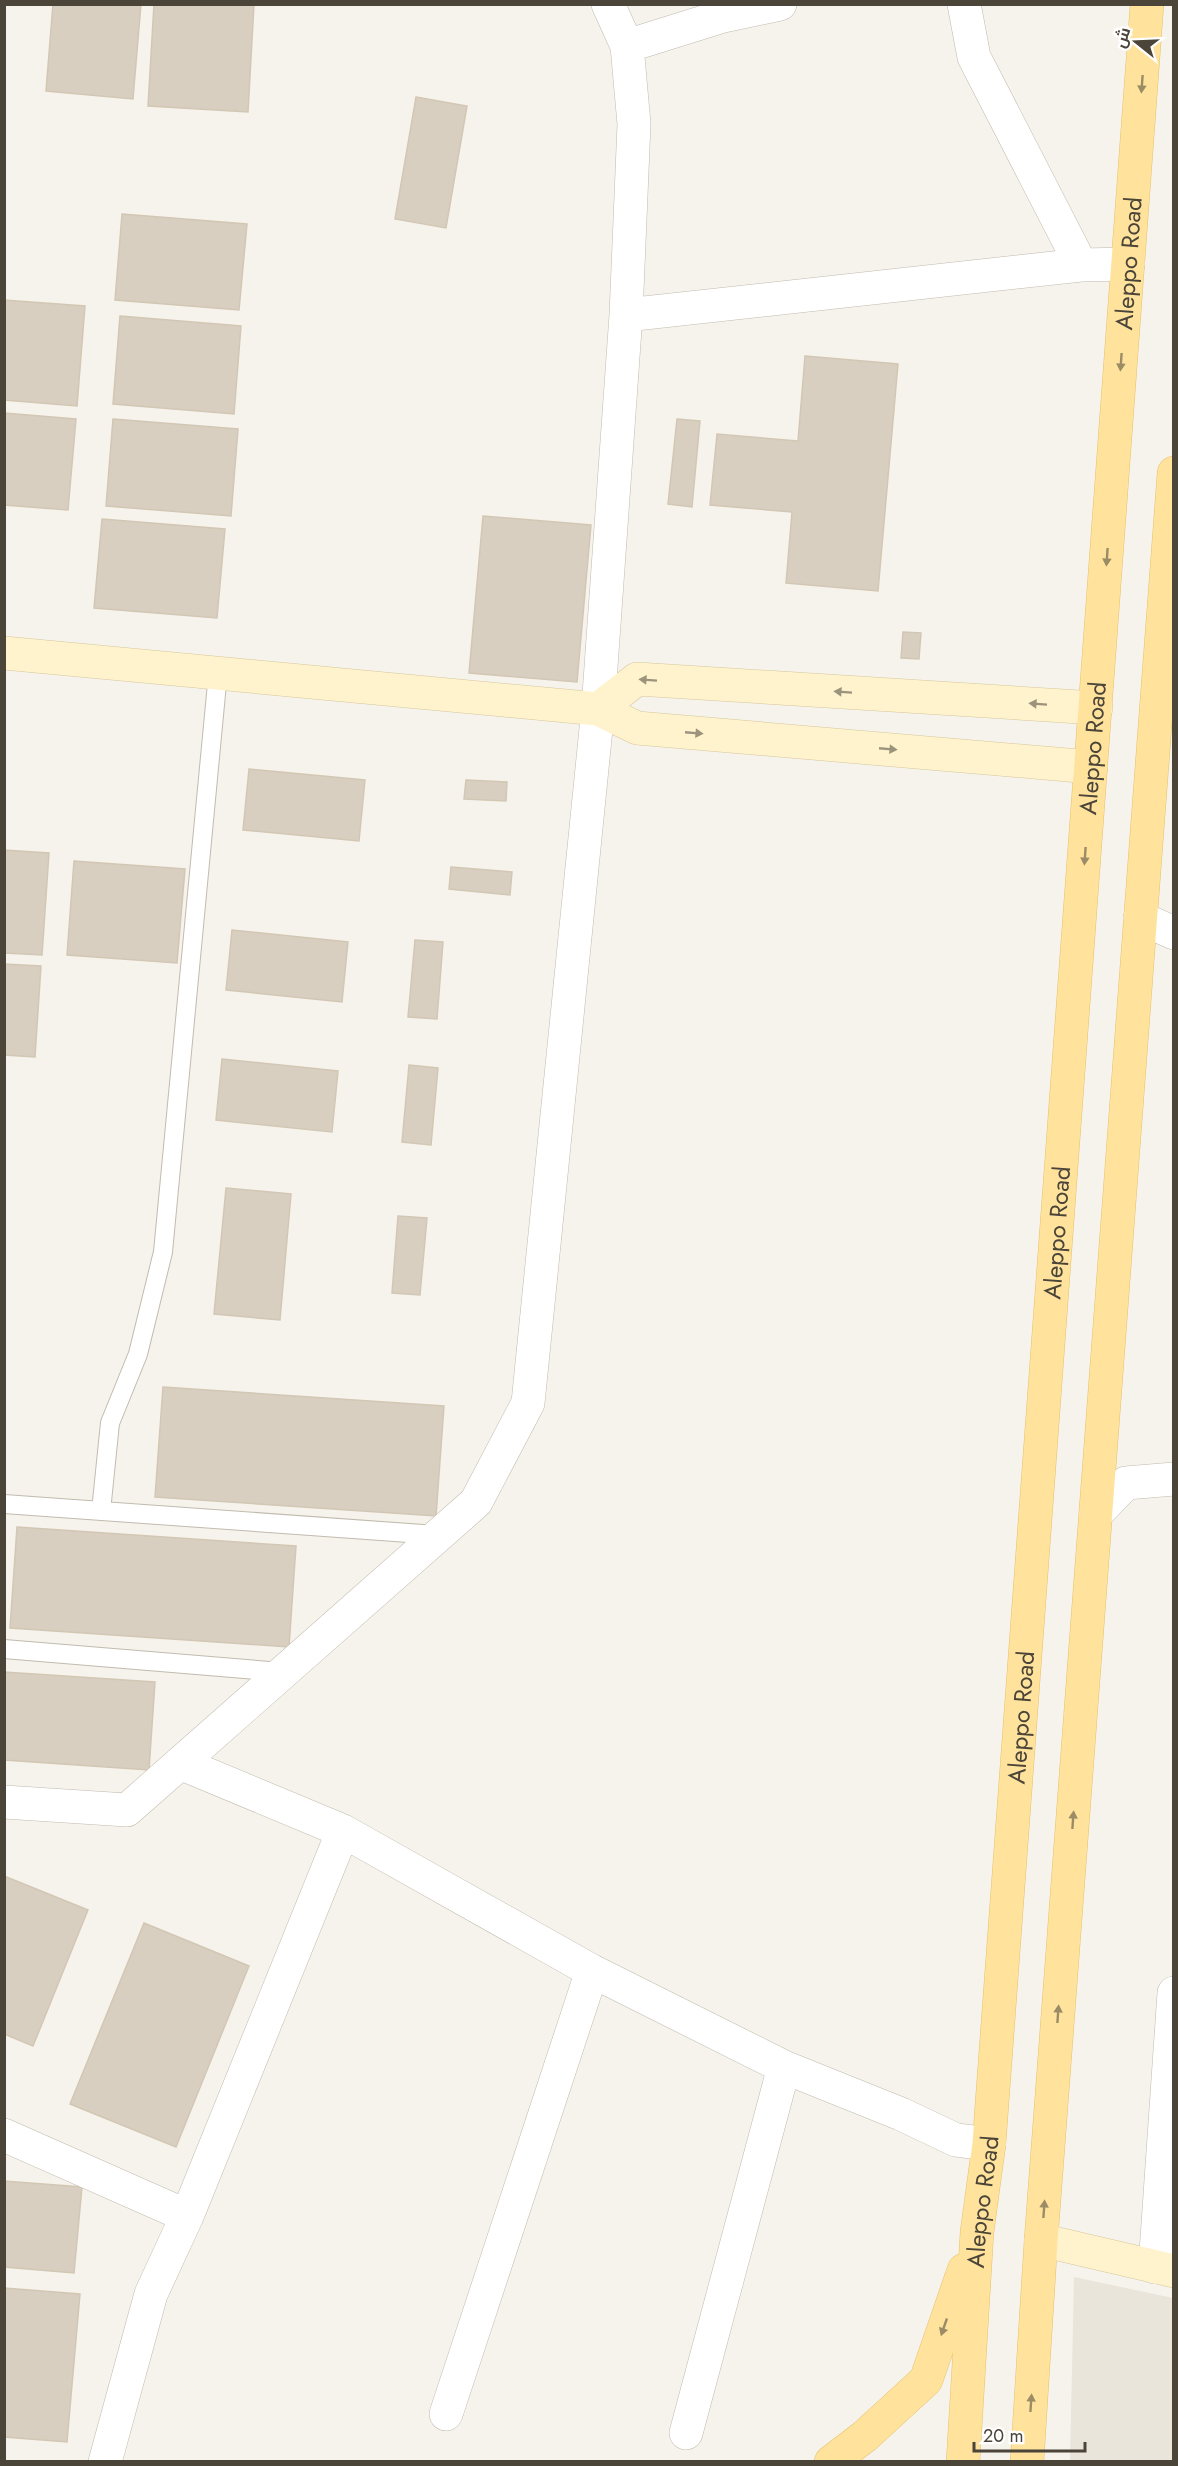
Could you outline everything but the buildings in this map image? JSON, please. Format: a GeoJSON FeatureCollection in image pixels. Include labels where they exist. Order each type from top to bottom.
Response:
{"type":"FeatureCollection","features":[{"type":"Feature","properties":{"kind":"main road","name":"Aleppo Road"},"geometry":{"type":"LineString","coordinates":[[963,2462],[977,2232],[988,2144],[1148,4]]}},
{"type":"Feature","properties":{"kind":"main road"},"geometry":{"type":"LineString","coordinates":[[1027,2462],[1041,2240],[1173,473]]}},
{"type":"Feature","properties":{"kind":"main road"},"geometry":{"type":"LineString","coordinates":[[831,2462],[865,2436],[926,2380],[977,2232]]}},
{"type":"Feature","properties":{"kind":"street"},"geometry":{"type":"LineString","coordinates":[[4,1802],[127,1810],[476,1502],[528,1403],[598,709],[626,315],[634,124],[627,46],[608,4]]}},
{"type":"Feature","properties":{"kind":"street"},"geometry":{"type":"LineString","coordinates":[[627,46],[723,16],[780,4]]}},
{"type":"Feature","properties":{"kind":"street"},"geometry":{"type":"LineString","coordinates":[[964,4],[974,57],[1080,265]]}},
{"type":"Feature","properties":{"kind":"street"},"geometry":{"type":"LineString","coordinates":[[626,315],[1080,265],[1128,264]]}},
{"type":"Feature","properties":{"kind":"street"},"geometry":{"type":"LineString","coordinates":[[4,652],[598,709],[637,728],[1091,767]]}},
{"type":"Feature","properties":{"kind":"street"},"geometry":{"type":"LineString","coordinates":[[598,709],[638,679],[1096,708]]}},
{"type":"Feature","properties":{"kind":"street"},"geometry":{"type":"LineString","coordinates":[[1140,918],[1173,933]]}},
{"type":"Feature","properties":{"kind":"street"},"geometry":{"type":"LineString","coordinates":[[1096,1514],[1126,1483],[1173,1479]]}},
{"type":"Feature","properties":{"kind":"street"},"geometry":{"type":"LineString","coordinates":[[180,1763],[343,1831],[592,1971],[784,2067],[902,2114],[957,2140],[988,2144]]}},
{"type":"Feature","properties":{"kind":"street"},"geometry":{"type":"LineString","coordinates":[[105,2462],[150,2294],[187,2216],[343,1831]]}},
{"type":"Feature","properties":{"kind":"street"},"geometry":{"type":"LineString","coordinates":[[446,2414],[592,1971]]}},
{"type":"Feature","properties":{"kind":"street"},"geometry":{"type":"LineString","coordinates":[[1041,2240],[1164,2269],[1173,1993]]}},
{"type":"Feature","properties":{"kind":"street"},"geometry":{"type":"LineString","coordinates":[[686,2433],[784,2067]]}},
{"type":"Feature","properties":{"kind":"street"},"geometry":{"type":"LineString","coordinates":[[4,2135],[187,2216]]}},
{"type":"Feature","properties":{"kind":"lane"},"geometry":{"type":"LineString","coordinates":[[101,1511],[110,1423],[138,1354],[163,1252],[218,673]]}},
{"type":"Feature","properties":{"kind":"lane"},"geometry":{"type":"LineString","coordinates":[[4,1504],[437,1535]]}},
{"type":"Feature","properties":{"kind":"lane"},"geometry":{"type":"LineString","coordinates":[[4,1649],[282,1672]]}},
{"type":"Feature","properties":{"kind":"shaded area"},"geometry":{"type":"Polygon","coordinates":[[[1074,2277],[1173,2298],[1173,2461],[1070,2461],[1074,2277]]]}}]}
